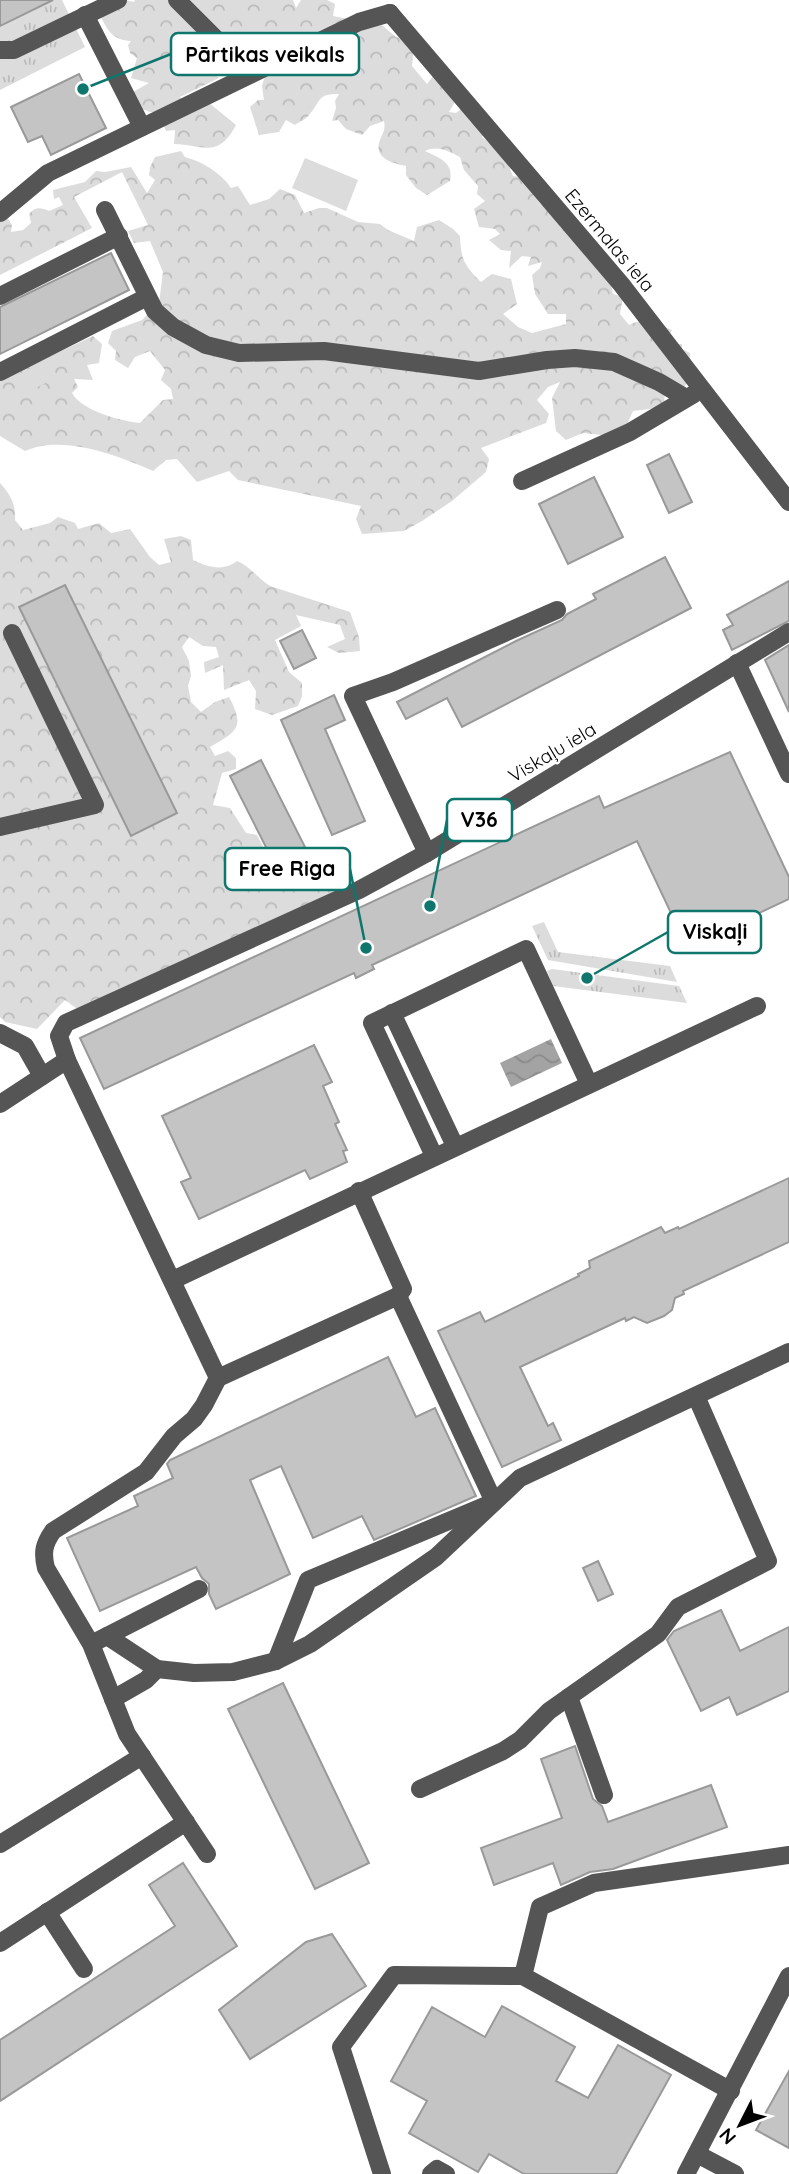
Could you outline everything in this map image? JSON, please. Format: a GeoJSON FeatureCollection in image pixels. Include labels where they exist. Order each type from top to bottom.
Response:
{"type":"FeatureCollection","features":[{"type":"Feature","properties":{"kind":"street"},"geometry":{"type":"LineString","coordinates":[[0,50],[14,50],[118,0]]}},
{"type":"Feature","properties":{"kind":"street"},"geometry":{"type":"LineString","coordinates":[[177,0],[250,73]]}},
{"type":"Feature","properties":{"kind":"street"},"geometry":{"type":"LineString","coordinates":[[0,213],[48,173],[390,6]]}},
{"type":"Feature","properties":{"kind":"street","name":"Ezermalas iela"},"geometry":{"type":"LineString","coordinates":[[390,6],[621,284],[789,502]]}},
{"type":"Feature","properties":{"kind":"street"},"geometry":{"type":"LineString","coordinates":[[85,15],[142,127]]}},
{"type":"Feature","properties":{"kind":"street"},"geometry":{"type":"LineString","coordinates":[[106,210],[155,312],[173,327],[206,345],[239,353],[324,351],[479,371],[575,358],[614,362],[659,382],[686,398]]}},
{"type":"Feature","properties":{"kind":"street"},"geometry":{"type":"LineString","coordinates":[[0,296],[119,236]]}},
{"type":"Feature","properties":{"kind":"street"},"geometry":{"type":"LineString","coordinates":[[0,372],[147,297]]}},
{"type":"Feature","properties":{"kind":"street"},"geometry":{"type":"LineString","coordinates":[[523,481],[630,432],[703,388]]}},
{"type":"Feature","properties":{"kind":"street"},"geometry":{"type":"LineString","coordinates":[[427,853],[353,696],[393,682],[557,610]]}},
{"type":"Feature","properties":{"kind":"street","name":"Viskaļu iela"},"geometry":{"type":"LineString","coordinates":[[67,1060],[59,1036],[66,1023],[359,890],[427,853],[789,632]]}},
{"type":"Feature","properties":{"kind":"street"},"geometry":{"type":"LineString","coordinates":[[0,827],[95,805],[12,633]]}},
{"type":"Feature","properties":{"kind":"street"},"geometry":{"type":"LineString","coordinates":[[737,663],[789,774]]}},
{"type":"Feature","properties":{"kind":"street"},"geometry":{"type":"LineString","coordinates":[[434,1156],[372,1023],[526,949],[589,1084]]}},
{"type":"Feature","properties":{"kind":"street"},"geometry":{"type":"LineString","coordinates":[[173,1280],[757,1006]]}},
{"type":"Feature","properties":{"kind":"street"},"geometry":{"type":"LineString","coordinates":[[392,1013],[455,1146]]}},
{"type":"Feature","properties":{"kind":"street"},"geometry":{"type":"LineString","coordinates":[[0,1033],[25,1046],[42,1076]]}},
{"type":"Feature","properties":{"kind":"street"},"geometry":{"type":"LineString","coordinates":[[0,1104],[67,1060],[218,1378]]}},
{"type":"Feature","properties":{"kind":"street"},"geometry":{"type":"LineString","coordinates":[[207,1854],[127,1734],[113,1699],[99,1640],[46,1568],[42,1554],[46,1542],[60,1525],[146,1472],[174,1436],[194,1419],[218,1378],[398,1296],[403,1289],[359,1191]]}},
{"type":"Feature","properties":{"kind":"street"},"geometry":{"type":"LineString","coordinates":[[398,1296],[494,1502]]}},
{"type":"Feature","properties":{"kind":"street"},"geometry":{"type":"LineString","coordinates":[[99,1640],[157,1669],[194,1674],[233,1672],[276,1661],[310,1644],[436,1557],[520,1478],[789,1352]]}},
{"type":"Feature","properties":{"kind":"street"},"geometry":{"type":"LineString","coordinates":[[420,1789],[503,1751],[520,1740],[549,1711],[652,1639],[678,1606],[768,1561],[696,1396]]}},
{"type":"Feature","properties":{"kind":"street"},"geometry":{"type":"LineString","coordinates":[[276,1661],[308,1580],[494,1502]]}},
{"type":"Feature","properties":{"kind":"street"},"geometry":{"type":"LineString","coordinates":[[99,1640],[199,1589]]}},
{"type":"Feature","properties":{"kind":"street"},"geometry":{"type":"LineString","coordinates":[[113,1699],[146,1680],[157,1669]]}},
{"type":"Feature","properties":{"kind":"street"},"geometry":{"type":"LineString","coordinates":[[569,1697],[604,1795]]}},
{"type":"Feature","properties":{"kind":"street"},"geometry":{"type":"LineString","coordinates":[[0,1844],[142,1756]]}},
{"type":"Feature","properties":{"kind":"street"},"geometry":{"type":"LineString","coordinates":[[0,1943],[186,1822]]}},
{"type":"Feature","properties":{"kind":"street"},"geometry":{"type":"LineString","coordinates":[[523,1976],[540,1907],[594,1882],[789,1855]]}},
{"type":"Feature","properties":{"kind":"street"},"geometry":{"type":"LineString","coordinates":[[47,1912],[84,1969]]}},
{"type":"Feature","properties":{"kind":"street"},"geometry":{"type":"LineString","coordinates":[[382,2174],[341,2047],[394,1975],[523,1976],[731,2091]]}},
{"type":"Feature","properties":{"kind":"street"},"geometry":{"type":"LineString","coordinates":[[686,2174],[789,1976]]}},
{"type":"Feature","properties":{"kind":"street"},"geometry":{"type":"LineString","coordinates":[[697,2154],[735,2174]]}},
{"type":"Feature","properties":{"kind":"street"},"geometry":{"type":"LineString","coordinates":[[430,2174],[437,2169],[446,2174]]}},
{"type":"Feature","properties":{"kind":"green space"},"geometry":{"type":"Polygon","coordinates":[[[34,0],[62,0],[85,47],[0,90],[0,26],[37,8],[34,0]]]}},
{"type":"Feature","properties":{"kind":"green space"},"geometry":{"type":"Polygon","coordinates":[[[125,0],[293,0],[296,8],[301,0],[327,0],[335,4],[333,16],[383,26],[396,37],[406,39],[414,49],[412,66],[427,84],[434,75],[456,100],[449,112],[456,113],[462,108],[470,121],[476,117],[486,130],[482,137],[515,164],[510,169],[513,176],[520,177],[541,205],[551,207],[550,215],[555,216],[561,228],[566,226],[611,284],[613,294],[623,297],[620,314],[629,325],[645,321],[672,330],[669,336],[675,344],[682,344],[682,349],[690,353],[689,381],[679,393],[665,389],[664,407],[633,411],[626,427],[602,435],[583,433],[566,440],[556,431],[552,398],[560,382],[548,387],[537,400],[549,414],[546,423],[481,448],[489,459],[486,472],[452,501],[404,531],[362,534],[356,519],[361,506],[238,480],[229,471],[197,482],[177,459],[166,460],[153,471],[107,453],[73,446],[40,446],[25,451],[0,436],[0,380],[93,336],[102,344],[99,363],[87,365],[93,380],[74,379],[78,387],[72,393],[84,405],[103,414],[140,423],[163,400],[173,399],[171,389],[161,380],[165,370],[150,351],[135,357],[128,368],[115,360],[116,351],[108,343],[112,331],[142,320],[159,303],[163,272],[150,241],[134,243],[128,231],[148,225],[122,172],[74,197],[92,228],[0,275],[0,216],[7,217],[12,225],[11,232],[23,230],[31,223],[29,214],[33,210],[40,208],[49,211],[63,205],[59,197],[54,199],[53,190],[85,182],[96,171],[131,167],[147,193],[155,180],[149,175],[155,157],[181,151],[185,157],[217,173],[231,188],[238,186],[250,205],[269,199],[280,189],[295,195],[304,213],[327,208],[358,222],[380,224],[414,241],[417,227],[439,220],[460,236],[464,262],[481,282],[492,274],[511,279],[517,304],[503,314],[518,327],[532,333],[566,324],[566,314],[548,314],[535,294],[532,275],[542,262],[528,266],[531,257],[522,256],[509,268],[511,251],[501,250],[489,240],[500,234],[495,229],[479,227],[474,209],[485,201],[477,194],[478,186],[464,170],[460,157],[439,149],[425,151],[448,165],[451,175],[450,181],[427,195],[416,188],[406,175],[406,166],[387,160],[380,153],[379,143],[384,121],[370,126],[362,135],[346,129],[338,120],[332,121],[335,101],[339,94],[320,99],[308,116],[295,125],[286,120],[279,132],[259,135],[250,107],[258,100],[264,100],[262,86],[265,76],[280,70],[290,73],[298,69],[299,61],[293,56],[266,58],[263,50],[252,56],[248,65],[232,63],[219,67],[211,58],[199,71],[212,72],[219,78],[180,97],[186,106],[208,102],[236,125],[223,142],[210,148],[174,144],[175,130],[166,131],[162,112],[150,112],[137,107],[133,92],[149,83],[131,78],[137,58],[130,53],[128,45],[131,41],[112,34],[101,17],[125,0]]]}},
{"type":"Feature","properties":{"kind":"green space"},"geometry":{"type":"Polygon","coordinates":[[[305,158],[358,180],[346,211],[292,188],[305,158]]]}},
{"type":"Feature","properties":{"kind":"green space"},"geometry":{"type":"Polygon","coordinates":[[[47,359],[57,377],[36,388],[27,370],[47,359]]]}},
{"type":"Feature","properties":{"kind":"green space"},"geometry":{"type":"Polygon","coordinates":[[[0,483],[12,500],[15,520],[23,530],[50,523],[58,517],[75,523],[78,529],[99,523],[111,533],[130,529],[159,565],[171,562],[164,539],[181,536],[191,540],[193,560],[204,565],[226,566],[237,561],[270,586],[350,612],[359,637],[360,651],[339,653],[327,647],[345,639],[340,625],[296,615],[301,626],[275,640],[289,672],[302,683],[302,696],[298,706],[272,715],[255,709],[256,691],[249,680],[224,690],[223,665],[205,673],[204,662],[219,657],[216,647],[203,646],[189,637],[182,647],[189,661],[191,676],[188,686],[191,702],[201,712],[215,702],[229,697],[237,715],[233,732],[210,747],[215,756],[228,751],[236,758],[236,769],[222,773],[213,805],[230,808],[246,833],[257,835],[273,867],[285,863],[295,869],[306,860],[327,861],[344,878],[348,892],[86,1009],[76,1008],[65,1000],[37,1029],[5,1022],[0,1017],[0,483]]]}},
{"type":"Feature","properties":{"kind":"green space"},"geometry":{"type":"Polygon","coordinates":[[[544,922],[558,952],[670,966],[677,982],[548,960],[532,926],[544,922]]]}},
{"type":"Feature","properties":{"kind":"green space"},"geometry":{"type":"Polygon","coordinates":[[[552,969],[679,986],[687,1003],[553,986],[547,971],[552,969]]]}},
{"type":"Feature","properties":{"kind":"water"},"geometry":{"type":"Polygon","coordinates":[[[551,1039],[562,1063],[511,1087],[500,1063],[551,1039]]]}},
{"type":"Feature","properties":{"kind":"building"},"geometry":{"type":"Polygon","coordinates":[[[0,0],[53,0],[0,26],[0,0]]]}},
{"type":"Feature","properties":{"kind":"building"},"geometry":{"type":"Polygon","coordinates":[[[79,74],[106,128],[51,155],[42,136],[28,142],[11,107],[79,74]]]}},
{"type":"Feature","properties":{"kind":"building"},"geometry":{"type":"Polygon","coordinates":[[[111,253],[129,290],[0,354],[0,307],[111,253]]]}},
{"type":"Feature","properties":{"kind":"building"},"geometry":{"type":"Polygon","coordinates":[[[669,454],[692,502],[669,513],[647,465],[669,454]]]}},
{"type":"Feature","properties":{"kind":"building"},"geometry":{"type":"Polygon","coordinates":[[[594,477],[623,537],[568,564],[539,504],[594,477]]]}},
{"type":"Feature","properties":{"kind":"building"},"geometry":{"type":"Polygon","coordinates":[[[665,557],[691,608],[462,727],[447,698],[406,719],[397,702],[562,620],[567,614],[596,599],[593,594],[665,557]]]}},
{"type":"Feature","properties":{"kind":"building"},"geometry":{"type":"Polygon","coordinates":[[[789,581],[789,621],[732,650],[723,630],[733,625],[727,615],[789,581]]]}},
{"type":"Feature","properties":{"kind":"building"},"geometry":{"type":"Polygon","coordinates":[[[65,585],[177,813],[131,836],[19,607],[65,585]]]}},
{"type":"Feature","properties":{"kind":"building"},"geometry":{"type":"Polygon","coordinates":[[[302,630],[316,658],[294,669],[280,641],[302,630]]]}},
{"type":"Feature","properties":{"kind":"building"},"geometry":{"type":"Polygon","coordinates":[[[789,645],[789,712],[765,660],[789,645]]]}},
{"type":"Feature","properties":{"kind":"building"},"geometry":{"type":"Polygon","coordinates":[[[334,695],[345,720],[325,729],[365,821],[332,835],[281,720],[334,695]]]}},
{"type":"Feature","properties":{"kind":"building"},"geometry":{"type":"Polygon","coordinates":[[[730,752],[789,877],[789,899],[687,947],[637,841],[372,965],[374,969],[356,978],[354,973],[104,1089],[80,1038],[599,796],[604,808],[730,752]]]}},
{"type":"Feature","properties":{"kind":"building"},"geometry":{"type":"Polygon","coordinates":[[[261,760],[305,847],[274,863],[230,776],[261,760]]]}},
{"type":"Feature","properties":{"kind":"building"},"geometry":{"type":"Polygon","coordinates":[[[314,1045],[332,1082],[323,1086],[339,1122],[335,1124],[347,1150],[343,1151],[347,1162],[310,1179],[305,1170],[199,1219],[181,1182],[191,1178],[162,1116],[314,1045]]]}},
{"type":"Feature","properties":{"kind":"building"},"geometry":{"type":"Polygon","coordinates":[[[789,1178],[789,1242],[683,1291],[684,1294],[675,1298],[672,1310],[664,1316],[647,1323],[634,1317],[626,1321],[625,1318],[520,1367],[548,1426],[553,1423],[561,1440],[502,1467],[438,1331],[480,1312],[485,1322],[579,1276],[578,1274],[590,1268],[589,1261],[661,1227],[665,1233],[678,1227],[679,1229],[789,1178]]]}},
{"type":"Feature","properties":{"kind":"building"},"geometry":{"type":"Polygon","coordinates":[[[388,1357],[416,1417],[435,1408],[476,1496],[374,1540],[362,1516],[313,1538],[281,1466],[250,1480],[290,1574],[216,1609],[209,1594],[209,1584],[196,1567],[100,1611],[67,1538],[138,1506],[134,1496],[173,1478],[167,1464],[170,1460],[388,1357]]]}},
{"type":"Feature","properties":{"kind":"building"},"geometry":{"type":"Polygon","coordinates":[[[598,1561],[613,1594],[598,1601],[583,1568],[598,1561]]]}},
{"type":"Feature","properties":{"kind":"building"},"geometry":{"type":"Polygon","coordinates":[[[721,1610],[740,1651],[789,1627],[789,1691],[737,1715],[729,1697],[701,1711],[667,1640],[674,1631],[721,1610]]]}},
{"type":"Feature","properties":{"kind":"building"},"geometry":{"type":"Polygon","coordinates":[[[283,1683],[369,1863],[315,1889],[228,1709],[283,1683]]]}},
{"type":"Feature","properties":{"kind":"building"},"geometry":{"type":"Polygon","coordinates":[[[575,1746],[593,1799],[602,1806],[608,1822],[711,1785],[727,1827],[613,1869],[590,1872],[561,1885],[553,1863],[494,1885],[481,1848],[562,1818],[541,1759],[575,1746]]]}},
{"type":"Feature","properties":{"kind":"building"},"geometry":{"type":"Polygon","coordinates":[[[183,1863],[237,1946],[0,2101],[0,2040],[175,1926],[149,1885],[183,1863]]]}},
{"type":"Feature","properties":{"kind":"building"},"geometry":{"type":"Polygon","coordinates":[[[332,1934],[366,1986],[250,2059],[219,2010],[306,1942],[332,1934]]]}},
{"type":"Feature","properties":{"kind":"building"},"geometry":{"type":"Polygon","coordinates":[[[502,2006],[575,2047],[556,2081],[588,2098],[618,2045],[671,2075],[616,2174],[524,2174],[489,2154],[478,2172],[409,2133],[427,2101],[391,2081],[432,2007],[485,2037],[502,2006]]]}},
{"type":"Feature","properties":{"kind":"building"},"geometry":{"type":"Polygon","coordinates":[[[789,2071],[789,2148],[756,2130],[789,2071]]]}},
{"type":"Feature","properties":{"kind":"place","name":"Pārtikas veikals"},"geometry":{"type":"Point","coordinates":[83,89]}},
{"type":"Feature","properties":{"kind":"place","name":"V36"},"geometry":{"type":"Point","coordinates":[430,906]}},
{"type":"Feature","properties":{"kind":"place","name":"Free Riga"},"geometry":{"type":"Point","coordinates":[366,948]}},
{"type":"Feature","properties":{"kind":"place","name":"Viskaļi"},"geometry":{"type":"Point","coordinates":[587,978]}}]}
